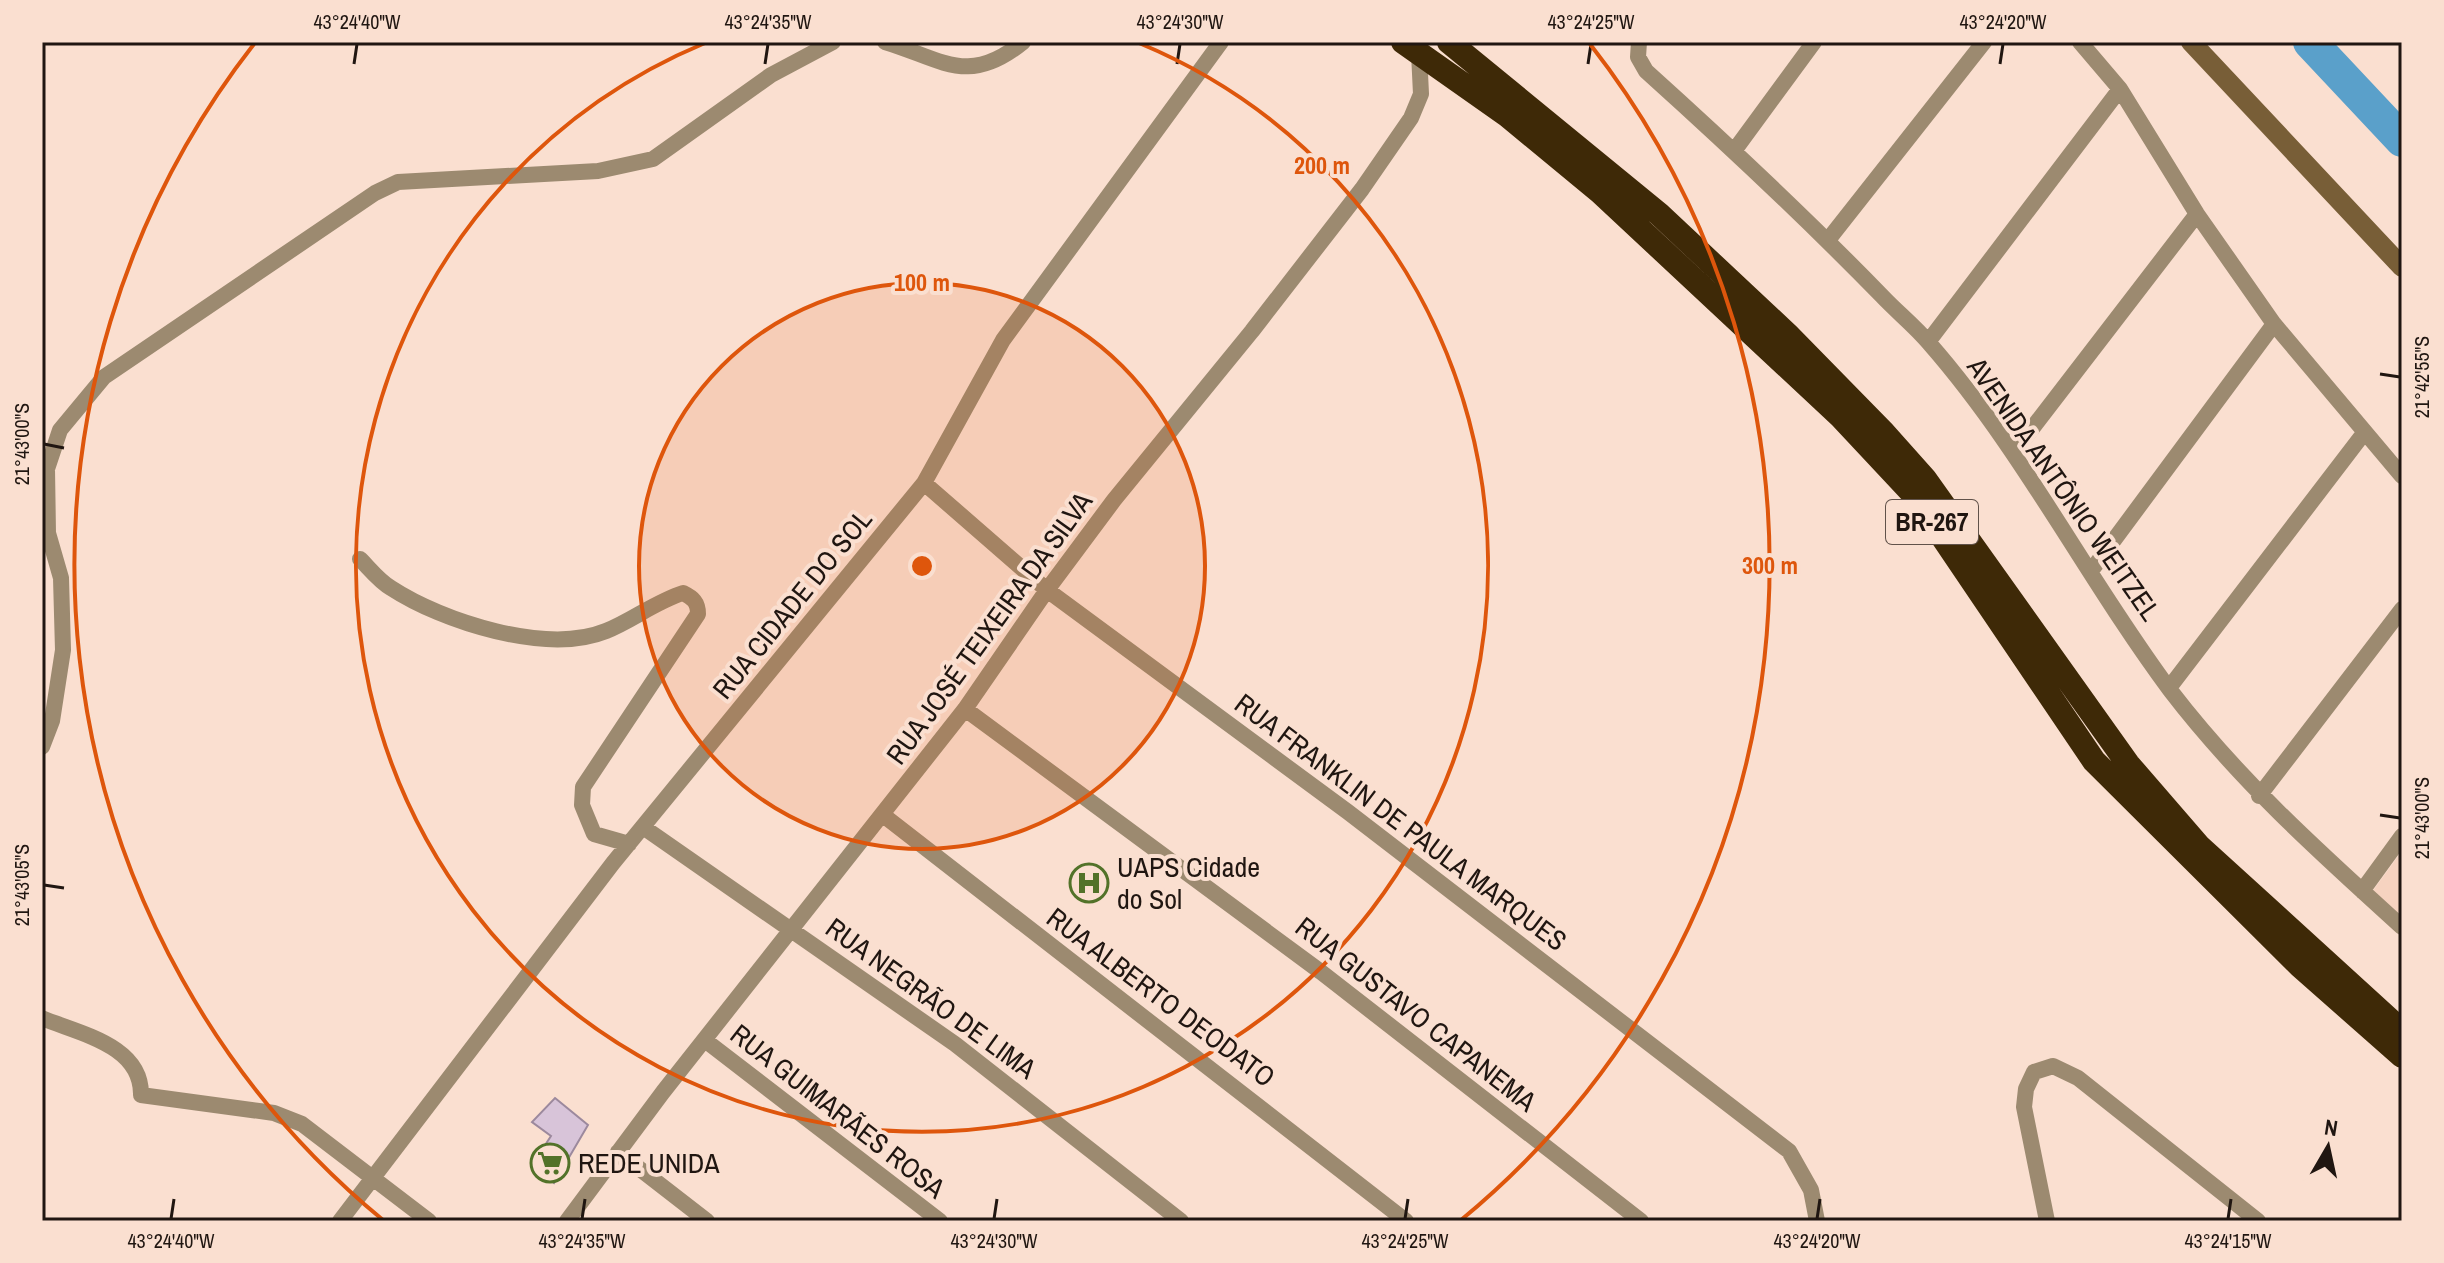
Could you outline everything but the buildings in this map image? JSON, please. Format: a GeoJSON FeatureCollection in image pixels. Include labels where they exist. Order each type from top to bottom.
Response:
{"type":"FeatureCollection","features":[{"type":"Feature","properties":{"kind":"highway","name":"BR-267"},"geometry":{"type":"LineString","coordinates":[[1449,42],[1659,214],[1787,334],[1884,433],[1925,479],[2138,775],[2199,846],[2402,1031]]}},
{"type":"Feature","properties":{"kind":"highway","name":"BR-267"},"geometry":{"type":"LineString","coordinates":[[1411,47],[1508,116],[1610,200],[1841,417],[1914,495],[2094,761],[2300,966],[2402,1056]]}},
{"type":"Feature","properties":{"kind":"main road"},"geometry":{"type":"LineString","coordinates":[[2191,42],[2402,267]]}},
{"type":"Feature","properties":{"kind":"street"},"geometry":{"type":"LineString","coordinates":[[42,747],[52,721],[63,650],[61,578],[48,533],[47,469],[60,430],[104,377],[349,209],[386,188],[423,179],[598,171],[653,159],[771,75],[833,42]]}},
{"type":"Feature","properties":{"kind":"street"},"geometry":{"type":"LineString","coordinates":[[885,42],[954,67],[967,68],[988,64],[1023,42]]}},
{"type":"Feature","properties":{"kind":"street","name":"RUA CIDADE DO SOL"},"geometry":{"type":"LineString","coordinates":[[340,1221],[629,844],[924,483],[1003,340],[1221,42]]}},
{"type":"Feature","properties":{"kind":"street"},"geometry":{"type":"LineString","coordinates":[[1734,151],[1814,42]]}},
{"type":"Feature","properties":{"kind":"street"},"geometry":{"type":"LineString","coordinates":[[1828,240],[1984,42]]}},
{"type":"Feature","properties":{"kind":"street"},"geometry":{"type":"LineString","coordinates":[[2080,42],[2120,89],[2197,214],[2274,324],[2402,476]]}},
{"type":"Feature","properties":{"kind":"street","name":"RUA JOSÉ TEIXEIRA DA SILVA"},"geometry":{"type":"LineString","coordinates":[[567,1221],[965,709],[1047,590],[1309,259],[1411,118],[1421,94],[1411,47]]}},
{"type":"Feature","properties":{"kind":"street","name":"AVENIDA ANTÔNIO WEITZEL"},"geometry":{"type":"LineString","coordinates":[[1638,49],[1646,71],[1828,240],[1928,342],[2014,452],[2169,688],[2259,796],[2402,927]]}},
{"type":"Feature","properties":{"kind":"street"},"geometry":{"type":"LineString","coordinates":[[1928,342],[2120,89]]}},
{"type":"Feature","properties":{"kind":"street"},"geometry":{"type":"LineString","coordinates":[[2014,452],[2197,214]]}},
{"type":"Feature","properties":{"kind":"street"},"geometry":{"type":"LineString","coordinates":[[2091,571],[2274,324]]}},
{"type":"Feature","properties":{"kind":"street"},"geometry":{"type":"LineString","coordinates":[[2169,688],[2364,433]]}},
{"type":"Feature","properties":{"kind":"street","name":"RUA FRANKLIN DE PAULA MARQUES"},"geometry":{"type":"LineString","coordinates":[[924,483],[1047,590],[1348,812],[1789,1151],[1811,1190],[1817,1221]]}},
{"type":"Feature","properties":{"kind":"street"},"geometry":{"type":"LineString","coordinates":[[360,559],[387,586],[415,603],[489,629],[541,639],[567,641],[606,631],[664,599],[683,593],[691,597],[698,605],[698,614],[583,787],[582,805],[594,834],[629,844]]}},
{"type":"Feature","properties":{"kind":"street"},"geometry":{"type":"LineString","coordinates":[[2259,796],[2402,609]]}},
{"type":"Feature","properties":{"kind":"street","name":"RUA GUSTAVO CAPANEMA"},"geometry":{"type":"LineString","coordinates":[[965,709],[1321,972],[1641,1221]]}},
{"type":"Feature","properties":{"kind":"street","name":"RUA ALBERTO DEODATO"},"geometry":{"type":"LineString","coordinates":[[883,815],[1406,1221]]}},
{"type":"Feature","properties":{"kind":"street","name":"RUA NEGRÃO DE LIMA"},"geometry":{"type":"LineString","coordinates":[[643,827],[955,1044],[1181,1221]]}},
{"type":"Feature","properties":{"kind":"street"},"geometry":{"type":"LineString","coordinates":[[2362,891],[2402,836]]}},
{"type":"Feature","properties":{"kind":"street"},"geometry":{"type":"LineString","coordinates":[[42,1018],[123,1053],[135,1065],[141,1080],[141,1095],[274,1113],[302,1124],[429,1221]]}},
{"type":"Feature","properties":{"kind":"street","name":"RUA GUIMARÃES ROSA"},"geometry":{"type":"LineString","coordinates":[[706,1041],[940,1221]]}},
{"type":"Feature","properties":{"kind":"street"},"geometry":{"type":"LineString","coordinates":[[2047,1221],[2024,1107],[2026,1089],[2034,1072],[2053,1066],[2078,1078],[2258,1221]]}},
{"type":"Feature","properties":{"kind":"street"},"geometry":{"type":"LineString","coordinates":[[618,1152],[707,1221]]}},
{"type":"Feature","properties":{"kind":"shaded area"},"geometry":{"type":"Polygon","coordinates":[[[2402,851],[2402,916],[2372,892],[2402,851]]]}},
{"type":"Feature","properties":{"kind":"waterway"},"geometry":{"type":"LineString","coordinates":[[2310,42],[2402,140]]}},
{"type":"Feature","properties":{"kind":"place","name":"UAPS Cidade do Sol"},"geometry":{"type":"Point","coordinates":[1089,883]}},
{"type":"Feature","properties":{"kind":"place","name":"REDE UNIDA"},"geometry":{"type":"Point","coordinates":[550,1163]}}]}
